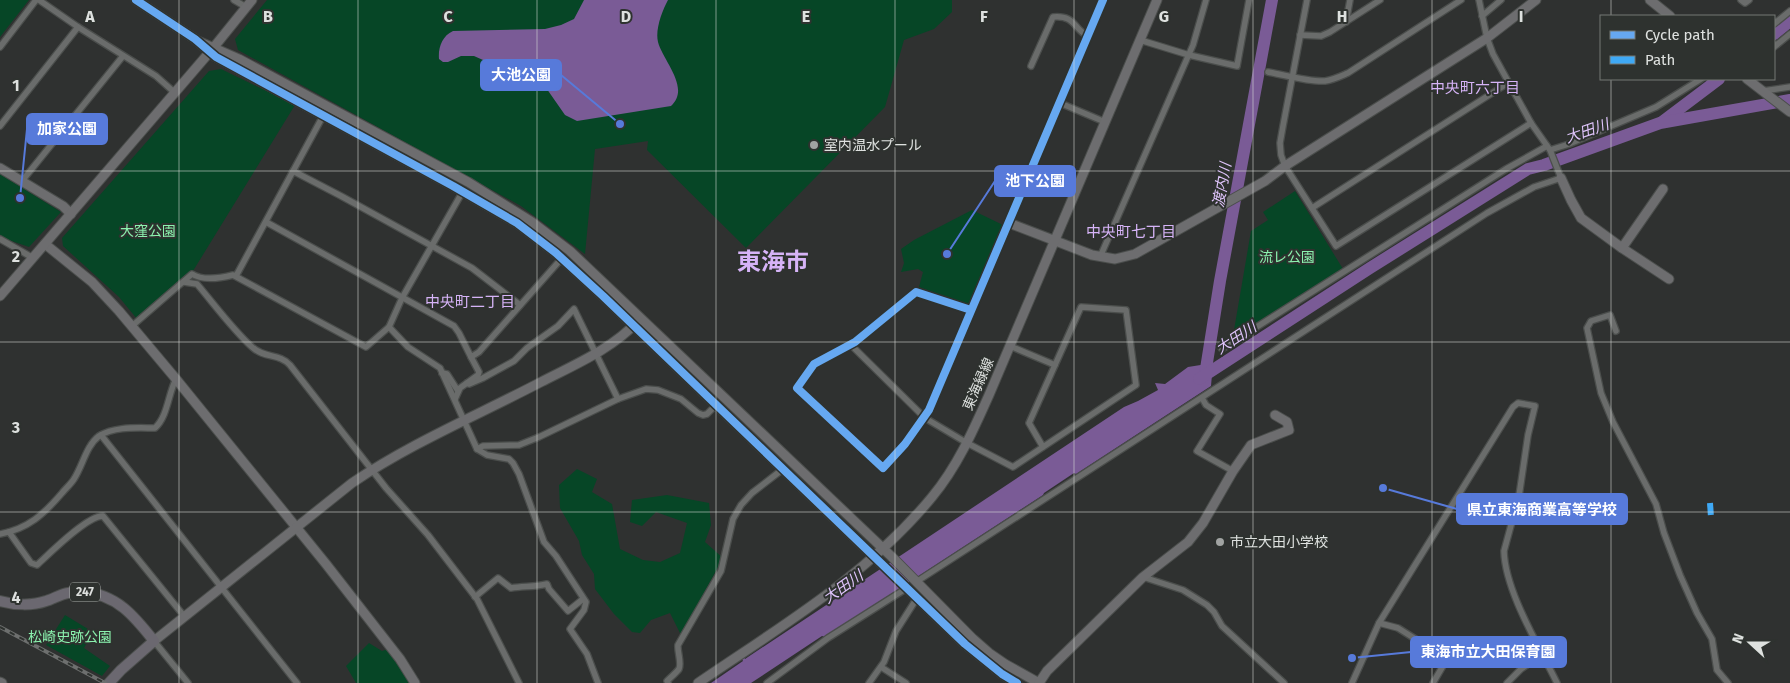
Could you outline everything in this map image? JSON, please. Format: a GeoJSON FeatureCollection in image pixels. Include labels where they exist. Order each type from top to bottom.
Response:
{"type":"FeatureCollection","features":[{"type":"Feature","properties":{"kind":"highway","name":"247"},"geometry":{"type":"LineString","coordinates":[[0,601],[13,604],[44,602],[68,593],[92,592],[124,607],[154,641]]}},
{"type":"Feature","properties":{"kind":"highway"},"geometry":{"type":"LineString","coordinates":[[109,683],[154,641]]}},
{"type":"Feature","properties":{"kind":"street"},"geometry":{"type":"LineString","coordinates":[[0,47],[38,0],[156,76],[174,92]]}},
{"type":"Feature","properties":{"kind":"street"},"geometry":{"type":"LineString","coordinates":[[136,0],[212,50],[323,116],[517,223],[562,258],[965,644],[1002,674],[1018,683]]}},
{"type":"Feature","properties":{"kind":"street"},"geometry":{"type":"LineString","coordinates":[[0,296],[212,50],[249,4],[234,0]]}},
{"type":"Feature","properties":{"kind":"street"},"geometry":{"type":"LineString","coordinates":[[971,310],[916,292],[855,342],[814,364],[797,388],[883,468],[905,444],[925,418],[1009,223],[1103,0]]}},
{"type":"Feature","properties":{"kind":"street","name":"東海緑線"},"geometry":{"type":"LineString","coordinates":[[698,683],[799,614],[883,549],[932,496],[967,444],[1157,0]]}},
{"type":"Feature","properties":{"kind":"street"},"geometry":{"type":"LineString","coordinates":[[1100,257],[1189,55],[1206,0]]}},
{"type":"Feature","properties":{"kind":"street"},"geometry":{"type":"LineString","coordinates":[[1140,40],[1189,55],[1238,66],[1249,0]]}},
{"type":"Feature","properties":{"kind":"street"},"geometry":{"type":"LineString","coordinates":[[1307,0],[1280,143],[1281,155],[1285,166],[1336,246],[1531,123]]}},
{"type":"Feature","properties":{"kind":"street"},"geometry":{"type":"LineString","coordinates":[[1346,22],[1350,0]]}},
{"type":"Feature","properties":{"kind":"street"},"geometry":{"type":"LineString","coordinates":[[1300,35],[1321,36],[1380,0]]}},
{"type":"Feature","properties":{"kind":"street"},"geometry":{"type":"LineString","coordinates":[[1268,72],[1325,81],[1348,72],[1461,0]]}},
{"type":"Feature","properties":{"kind":"street"},"geometry":{"type":"LineString","coordinates":[[1479,0],[1487,38],[1493,54],[1531,123],[1548,148],[1581,218],[1622,248],[1670,279]]}},
{"type":"Feature","properties":{"kind":"street"},"geometry":{"type":"LineString","coordinates":[[1482,16],[1502,0]]}},
{"type":"Feature","properties":{"kind":"street"},"geometry":{"type":"LineString","coordinates":[[1009,223],[1100,257],[1115,259],[1135,254],[1251,188],[1487,38],[1536,0]]}},
{"type":"Feature","properties":{"kind":"street"},"geometry":{"type":"LineString","coordinates":[[1650,0],[1669,15]]}},
{"type":"Feature","properties":{"kind":"street"},"geometry":{"type":"LineString","coordinates":[[1741,0],[1745,3],[1749,0]]}},
{"type":"Feature","properties":{"kind":"street"},"geometry":{"type":"LineString","coordinates":[[1775,23],[1790,11]]}},
{"type":"Feature","properties":{"kind":"street"},"geometry":{"type":"LineString","coordinates":[[1031,66],[1052,17],[1058,16],[1074,22],[1081,33],[1088,36]]}},
{"type":"Feature","properties":{"kind":"street"},"geometry":{"type":"LineString","coordinates":[[0,126],[78,27]]}},
{"type":"Feature","properties":{"kind":"street"},"geometry":{"type":"LineString","coordinates":[[1775,47],[1790,34]]}},
{"type":"Feature","properties":{"kind":"street"},"geometry":{"type":"LineString","coordinates":[[212,50],[468,182],[510,207],[570,251],[892,557],[989,653],[1022,675],[1039,683],[1047,671],[1143,577],[1188,542],[1203,523],[1233,471],[1252,445],[1289,430],[1287,422],[1275,415]]}},
{"type":"Feature","properties":{"kind":"street"},"geometry":{"type":"LineString","coordinates":[[22,181],[123,56]]}},
{"type":"Feature","properties":{"kind":"street"},"geometry":{"type":"LineString","coordinates":[[1220,346],[1222,348],[1506,169],[1548,148],[1569,144],[1656,107],[1699,80]]}},
{"type":"Feature","properties":{"kind":"street"},"geometry":{"type":"LineString","coordinates":[[1748,80],[1789,111]]}},
{"type":"Feature","properties":{"kind":"street"},"geometry":{"type":"LineString","coordinates":[[1312,208],[1508,83]]}},
{"type":"Feature","properties":{"kind":"street"},"geometry":{"type":"LineString","coordinates":[[1766,93],[1790,86]]}},
{"type":"Feature","properties":{"kind":"street"},"geometry":{"type":"LineString","coordinates":[[1060,103],[1105,122]]}},
{"type":"Feature","properties":{"kind":"street"},"geometry":{"type":"LineString","coordinates":[[236,276],[323,116]]}},
{"type":"Feature","properties":{"kind":"street"},"geometry":{"type":"LineString","coordinates":[[0,168],[62,206],[71,214]]}},
{"type":"Feature","properties":{"kind":"street"},"geometry":{"type":"LineString","coordinates":[[293,171],[472,268],[520,304]]}},
{"type":"Feature","properties":{"kind":"street"},"geometry":{"type":"LineString","coordinates":[[915,581],[1487,213],[1560,175]]}},
{"type":"Feature","properties":{"kind":"street"},"geometry":{"type":"LineString","coordinates":[[1622,248],[1663,189]]}},
{"type":"Feature","properties":{"kind":"street"},"geometry":{"type":"LineString","coordinates":[[132,326],[192,274],[196,277],[218,278],[233,275],[366,347],[389,327],[402,298],[462,191]]}},
{"type":"Feature","properties":{"kind":"street"},"geometry":{"type":"LineString","coordinates":[[266,222],[454,326],[460,333],[480,372],[460,388],[455,399]]}},
{"type":"Feature","properties":{"kind":"street"},"geometry":{"type":"LineString","coordinates":[[0,240],[33,258]]}},
{"type":"Feature","properties":{"kind":"street"},"geometry":{"type":"LineString","coordinates":[[45,244],[92,282],[132,326],[296,527],[400,659],[415,683]]}},
{"type":"Feature","properties":{"kind":"street"},"geometry":{"type":"LineString","coordinates":[[472,357],[479,352],[562,258]]}},
{"type":"Feature","properties":{"kind":"street"},"geometry":{"type":"LineString","coordinates":[[184,282],[197,284],[252,347],[267,356],[284,359],[386,488],[428,535],[476,597],[519,683]]}},
{"type":"Feature","properties":{"kind":"street"},"geometry":{"type":"LineString","coordinates":[[850,344],[925,418],[967,444],[1013,467],[1043,447],[1136,385],[1126,310],[1081,307],[1029,423],[1043,447]]}},
{"type":"Feature","properties":{"kind":"street"},"geometry":{"type":"LineString","coordinates":[[467,383],[469,384],[483,378],[514,360],[527,348],[558,326],[574,309],[618,398]]}},
{"type":"Feature","properties":{"kind":"street"},"geometry":{"type":"LineString","coordinates":[[1616,331],[1610,315],[1591,321],[1586,328],[1601,393],[1613,422],[1656,504],[1664,533],[1680,575],[1696,613],[1712,639],[1717,670],[1728,683]]}},
{"type":"Feature","properties":{"kind":"street"},"geometry":{"type":"LineString","coordinates":[[188,683],[154,641],[184,616],[352,482],[409,448],[596,353],[634,326],[641,318]]}},
{"type":"Feature","properties":{"kind":"street"},"geometry":{"type":"LineString","coordinates":[[389,327],[408,347],[440,368],[477,449],[487,455],[509,459],[513,463],[519,474],[544,542],[556,556],[586,602],[584,610],[570,629],[587,654],[598,683]]}},
{"type":"Feature","properties":{"kind":"street"},"geometry":{"type":"LineString","coordinates":[[1010,346],[1055,365]]}},
{"type":"Feature","properties":{"kind":"street"},"geometry":{"type":"LineString","coordinates":[[442,373],[447,374],[458,391]]}},
{"type":"Feature","properties":{"kind":"street"},"geometry":{"type":"LineString","coordinates":[[0,534],[16,531],[32,522],[47,510],[74,479],[87,452],[97,438],[115,430],[155,428],[163,418],[170,390],[176,379]]}},
{"type":"Feature","properties":{"kind":"street"},"geometry":{"type":"LineString","coordinates":[[477,449],[483,446],[519,445],[539,438],[618,398],[646,389],[658,390],[681,399],[703,415],[707,414],[716,405]]}},
{"type":"Feature","properties":{"kind":"street"},"geometry":{"type":"LineString","coordinates":[[1202,398],[1206,405],[1220,414],[1197,451],[1233,471]]}},
{"type":"Feature","properties":{"kind":"street"},"geometry":{"type":"LineString","coordinates":[[1352,683],[1379,623],[1513,407],[1518,403],[1535,406],[1528,435],[1519,496],[1504,551],[1504,559],[1508,577],[1518,603],[1557,683]]}},
{"type":"Feature","properties":{"kind":"street"},"geometry":{"type":"LineString","coordinates":[[102,435],[297,683]]}},
{"type":"Feature","properties":{"kind":"street"},"geometry":{"type":"LineString","coordinates":[[668,683],[667,681],[679,669],[678,644],[721,571],[733,519],[741,505],[752,493],[783,469]]}},
{"type":"Feature","properties":{"kind":"street"},"geometry":{"type":"LineString","coordinates":[[9,532],[31,563],[37,564],[74,532],[98,516],[104,516],[184,616]]}},
{"type":"Feature","properties":{"kind":"street"},"geometry":{"type":"LineString","coordinates":[[1143,577],[1183,590],[1206,605],[1214,612],[1222,626],[1284,683]]}},
{"type":"Feature","properties":{"kind":"street"},"geometry":{"type":"LineString","coordinates":[[476,597],[498,578],[512,588],[547,584],[568,611],[584,599]]}},
{"type":"Feature","properties":{"kind":"street"},"geometry":{"type":"LineString","coordinates":[[767,683],[828,638],[906,587]]}},
{"type":"Feature","properties":{"kind":"street"},"geometry":{"type":"LineString","coordinates":[[869,683],[881,667],[896,631],[917,598]]}},
{"type":"Feature","properties":{"kind":"street"},"geometry":{"type":"LineString","coordinates":[[1379,623],[1398,628],[1447,659],[1433,683]]}},
{"type":"Feature","properties":{"kind":"street"},"geometry":{"type":"LineString","coordinates":[[1507,683],[1521,669],[1543,654]]}},
{"type":"Feature","properties":{"kind":"street"},"geometry":{"type":"LineString","coordinates":[[881,667],[906,683]]}},
{"type":"Feature","properties":{"kind":"green space"},"geometry":{"type":"Polygon","coordinates":[[[0,0],[29,0],[0,37],[0,0]]]}},
{"type":"Feature","properties":{"kind":"green space"},"geometry":{"type":"Polygon","coordinates":[[[267,0],[952,0],[952,12],[934,29],[904,40],[885,107],[746,248],[647,150],[648,141],[595,149],[585,254],[521,206],[238,50],[235,39],[267,0]]]}},
{"type":"Feature","properties":{"kind":"green space","name":"大窪公園"},"geometry":{"type":"Polygon","coordinates":[[[221,69],[295,105],[193,271],[137,319],[119,297],[63,246],[62,238],[209,71],[221,69]]]}},
{"type":"Feature","properties":{"kind":"green space"},"geometry":{"type":"Polygon","coordinates":[[[0,174],[61,212],[29,247],[0,237],[0,174]]]}},
{"type":"Feature","properties":{"kind":"green space","name":"流レ公園"},"geometry":{"type":"Polygon","coordinates":[[[1295,191],[1343,269],[1237,338],[1233,336],[1251,231],[1268,220],[1263,212],[1295,191]]]}},
{"type":"Feature","properties":{"kind":"green space"},"geometry":{"type":"Polygon","coordinates":[[[972,210],[1003,225],[970,305],[919,287],[923,272],[918,269],[901,272],[904,263],[901,249],[914,240],[972,210]]]}},
{"type":"Feature","properties":{"kind":"green space"},"geometry":{"type":"Polygon","coordinates":[[[577,469],[597,479],[592,492],[612,504],[620,549],[643,560],[660,562],[680,553],[687,523],[656,512],[642,526],[630,522],[632,500],[667,495],[709,503],[711,525],[705,542],[723,558],[681,635],[670,613],[651,620],[640,633],[632,632],[614,614],[595,589],[594,574],[582,555],[579,541],[560,508],[559,485],[577,469]]]}},
{"type":"Feature","properties":{"kind":"green space","name":"松崎史跡公園"},"geometry":{"type":"Polygon","coordinates":[[[65,615],[93,632],[84,648],[110,666],[102,676],[46,645],[65,615]]]}},
{"type":"Feature","properties":{"kind":"green space"},"geometry":{"type":"Polygon","coordinates":[[[369,643],[382,651],[388,649],[410,683],[356,683],[346,666],[369,643]]]}},
{"type":"Feature","properties":{"kind":"shaded area"},"geometry":{"type":"Polygon","coordinates":[[[584,0],[668,0],[663,10],[657,37],[677,83],[676,99],[671,106],[577,121],[565,115],[542,82],[501,68],[474,56],[461,56],[448,62],[443,62],[439,59],[442,43],[446,36],[453,31],[545,29],[574,19],[584,0]]]}},
{"type":"Feature","properties":{"kind":"shaded area"},"geometry":{"type":"Polygon","coordinates":[[[1213,363],[1211,386],[1076,474],[1074,473],[825,637],[822,636],[751,683],[711,683],[743,661],[744,657],[745,659],[1124,407],[1158,390],[1155,383],[1165,384],[1188,367],[1213,363]]]}},
{"type":"Feature","properties":{"kind":"waterway","name":"渡内川"},"geometry":{"type":"LineString","coordinates":[[1205,375],[1220,281],[1272,0]]}},
{"type":"Feature","properties":{"kind":"waterway"},"geometry":{"type":"LineString","coordinates":[[1775,33],[1790,21]]}},
{"type":"Feature","properties":{"kind":"waterway"},"geometry":{"type":"LineString","coordinates":[[1662,122],[1718,80]]}},
{"type":"Feature","properties":{"kind":"waterway","name":"大田川"},"geometry":{"type":"LineString","coordinates":[[1199,379],[1370,268],[1528,169],[1660,123],[1790,100]]}},
{"type":"Feature","properties":{"kind":"railway"},"geometry":{"type":"LineString","coordinates":[[0,627],[105,683]]}},
{"type":"Feature","properties":{"kind":"marked path"},"geometry":{"type":"LineString","coordinates":[[1710,503],[1711,517]]}},
{"type":"Feature","properties":{"kind":"cycle path"},"geometry":{"type":"LineString","coordinates":[[136,0],[195,39],[216,57],[453,186],[517,223],[556,253],[965,644],[1002,674],[1017,683]]}},
{"type":"Feature","properties":{"kind":"cycle path"},"geometry":{"type":"LineString","coordinates":[[971,310],[916,292],[855,342],[814,364],[797,388],[883,468],[905,444],[929,410],[1103,0]]}},
{"type":"Feature","properties":{"kind":"place","name":"大池公園"},"geometry":{"type":"Point","coordinates":[620,124]}},
{"type":"Feature","properties":{"kind":"place","name":"室内温水プール"},"geometry":{"type":"Point","coordinates":[814,145]}},
{"type":"Feature","properties":{"kind":"place","name":"加家公園"},"geometry":{"type":"Point","coordinates":[20,198]}},
{"type":"Feature","properties":{"kind":"place","name":"池下公園"},"geometry":{"type":"Point","coordinates":[947,254]}},
{"type":"Feature","properties":{"kind":"place","name":"県立東海商業高等学校"},"geometry":{"type":"Point","coordinates":[1383,488]}},
{"type":"Feature","properties":{"kind":"place","name":"市立大田小学校"},"geometry":{"type":"Point","coordinates":[1220,542]}},
{"type":"Feature","properties":{"kind":"place","name":"東海市立大田保育園"},"geometry":{"type":"Point","coordinates":[1352,658]}},
{"type":"Feature","properties":{"kind":"district","name":"中央町六丁目"},"geometry":{"type":"Point","coordinates":[1475,88]}},
{"type":"Feature","properties":{"kind":"district","name":"中央町七丁目"},"geometry":{"type":"Point","coordinates":[1131,232]}},
{"type":"Feature","properties":{"kind":"district","name":"東海市"},"geometry":{"type":"Point","coordinates":[773,262]}},
{"type":"Feature","properties":{"kind":"district","name":"中央町二丁目"},"geometry":{"type":"Point","coordinates":[470,302]}}]}
